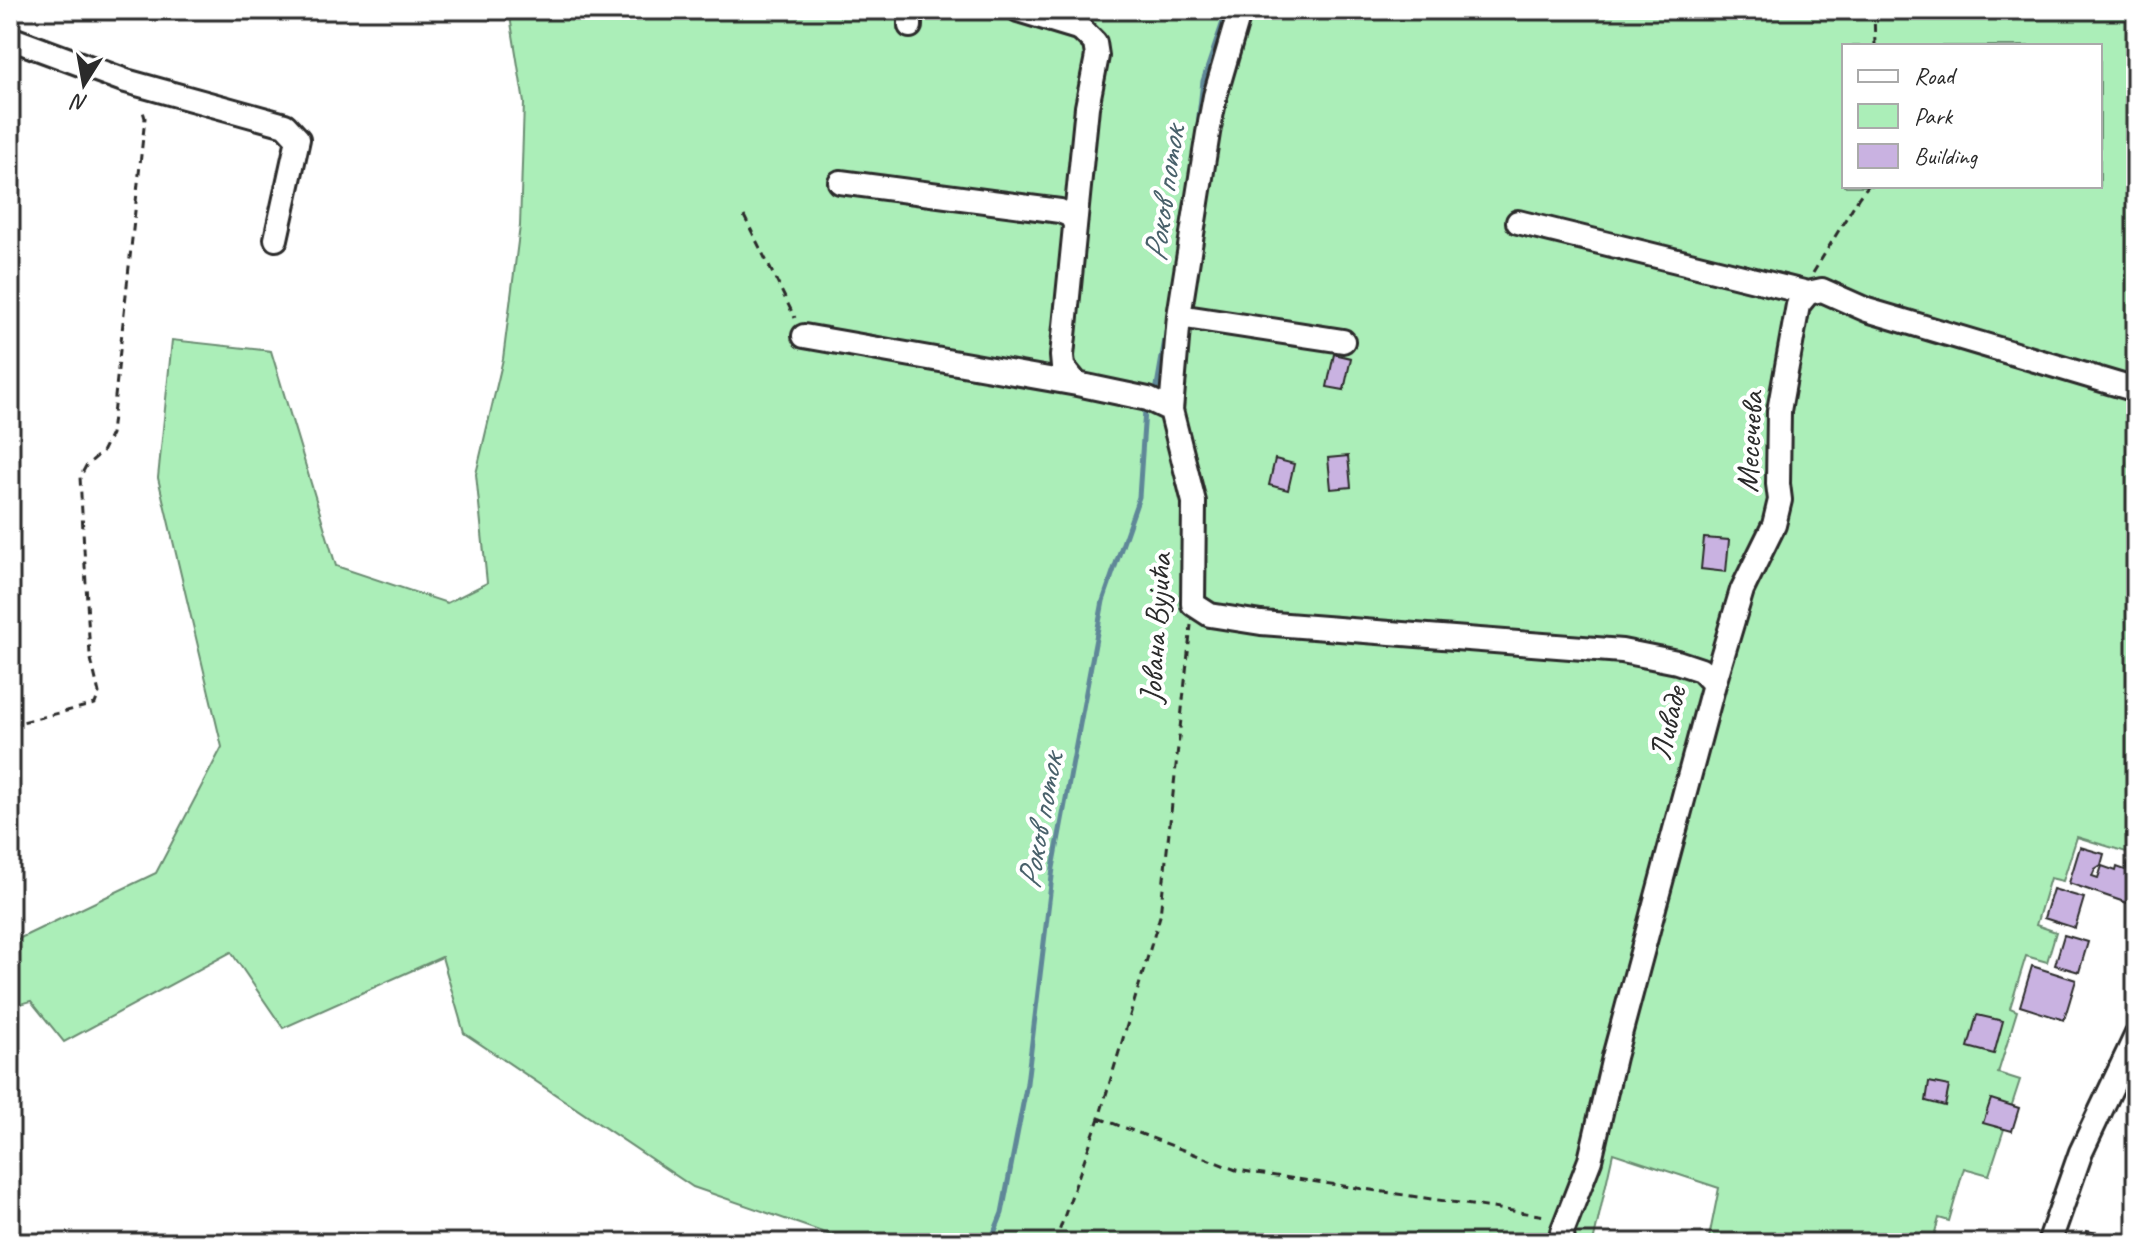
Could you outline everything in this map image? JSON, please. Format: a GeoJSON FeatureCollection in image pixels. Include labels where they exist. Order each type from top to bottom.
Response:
{"type":"FeatureCollection","features":[{"type":"Feature","properties":{"kind":"street"},"geometry":{"type":"LineString","coordinates":[[1018,10],[1081,29],[1095,43],[1097,56],[1087,107],[1062,356],[1063,367],[1077,384]]}},
{"type":"Feature","properties":{"kind":"street","name":"Јована Вујића"},"geometry":{"type":"LineString","coordinates":[[1193,604],[1194,502],[1171,410],[1179,316],[1215,96],[1240,10]]}},
{"type":"Feature","properties":{"kind":"street"},"geometry":{"type":"LineString","coordinates":[[10,38],[126,81],[285,125],[298,139],[276,239]]}},
{"type":"Feature","properties":{"kind":"street"},"geometry":{"type":"LineString","coordinates":[[840,182],[1060,211],[1071,216],[1075,224]]}},
{"type":"Feature","properties":{"kind":"street"},"geometry":{"type":"LineString","coordinates":[[1518,222],[1808,293],[1822,290],[1867,310],[2136,390]]}},
{"type":"Feature","properties":{"kind":"street","name":"Месечева"},"geometry":{"type":"LineString","coordinates":[[1714,684],[1742,590],[1774,525],[1780,500],[1779,411],[1798,305],[1808,293]]}},
{"type":"Feature","properties":{"kind":"street"},"geometry":{"type":"LineString","coordinates":[[1179,316],[1343,341]]}},
{"type":"Feature","properties":{"kind":"street"},"geometry":{"type":"LineString","coordinates":[[804,336],[1077,384],[1148,399],[1171,410]]}},
{"type":"Feature","properties":{"kind":"street","name":"Ливаде"},"geometry":{"type":"LineString","coordinates":[[1193,604],[1210,615],[1250,622],[1622,651],[1701,670],[1714,684],[1614,1057],[1590,1160],[1566,1219],[1563,1243]]}},
{"type":"Feature","properties":{"kind":"street"},"geometry":{"type":"LineString","coordinates":[[2049,1243],[2081,1152],[2136,1036]]}},
{"type":"Feature","properties":{"kind":"street"},"geometry":{"type":"LineString","coordinates":[[2113,1083],[2136,1088]]}},
{"type":"Feature","properties":{"kind":"path"},"geometry":{"type":"LineString","coordinates":[[1874,10],[1875,44]]}},
{"type":"Feature","properties":{"kind":"path"},"geometry":{"type":"LineString","coordinates":[[10,725],[95,704],[99,693],[90,655],[80,477],[86,466],[102,452],[111,434],[145,118],[142,107]]}},
{"type":"Feature","properties":{"kind":"path"},"geometry":{"type":"LineString","coordinates":[[1808,293],[1813,271],[1866,188]]}},
{"type":"Feature","properties":{"kind":"path"},"geometry":{"type":"LineString","coordinates":[[744,216],[804,336]]}},
{"type":"Feature","properties":{"kind":"path","name":"Јована Вујића"},"geometry":{"type":"LineString","coordinates":[[1055,1243],[1099,1118],[1160,916],[1193,604]]}},
{"type":"Feature","properties":{"kind":"path"},"geometry":{"type":"LineString","coordinates":[[1099,1118],[1236,1170],[1566,1219]]}},
{"type":"Feature","properties":{"kind":"green space"},"geometry":{"type":"Polygon","coordinates":[[[509,10],[2136,10],[2136,855],[2077,837],[2063,881],[2050,878],[2036,925],[2056,932],[2047,962],[2026,956],[2010,1008],[2017,1011],[1998,1073],[2020,1080],[1989,1175],[1964,1168],[1949,1221],[1939,1218],[1932,1243],[1708,1243],[1719,1188],[1613,1153],[1593,1243],[830,1243],[834,1236],[693,1187],[464,1033],[442,957],[283,1028],[231,952],[64,1042],[31,1001],[10,1007],[10,935],[12,942],[156,873],[222,747],[158,478],[172,340],[271,351],[336,566],[447,603],[487,583],[476,474],[503,359],[520,226],[524,103],[509,10]]]}},
{"type":"Feature","properties":{"kind":"building"},"geometry":{"type":"Polygon","coordinates":[[[1334,354],[1351,358],[1344,390],[1327,387],[1334,354]]]}},
{"type":"Feature","properties":{"kind":"building"},"geometry":{"type":"Polygon","coordinates":[[[1348,456],[1351,487],[1331,489],[1328,458],[1348,456]]]}},
{"type":"Feature","properties":{"kind":"building"},"geometry":{"type":"Polygon","coordinates":[[[1275,459],[1294,464],[1288,490],[1269,485],[1275,459]]]}},
{"type":"Feature","properties":{"kind":"building"},"geometry":{"type":"Polygon","coordinates":[[[1704,538],[1729,540],[1726,572],[1701,569],[1704,538]]]}},
{"type":"Feature","properties":{"kind":"building"},"geometry":{"type":"Polygon","coordinates":[[[2080,847],[2104,854],[2101,865],[2092,876],[2098,878],[2102,866],[2116,871],[2117,867],[2125,870],[2129,859],[2136,862],[2136,906],[2069,883],[2080,847]]]}},
{"type":"Feature","properties":{"kind":"building"},"geometry":{"type":"Polygon","coordinates":[[[2053,889],[2084,898],[2075,928],[2044,918],[2053,889]]]}},
{"type":"Feature","properties":{"kind":"building"},"geometry":{"type":"Polygon","coordinates":[[[2064,935],[2088,942],[2079,972],[2055,965],[2064,935]]]}},
{"type":"Feature","properties":{"kind":"building"},"geometry":{"type":"Polygon","coordinates":[[[2032,966],[2076,980],[2064,1020],[2020,1006],[2032,966]]]}},
{"type":"Feature","properties":{"kind":"building"},"geometry":{"type":"Polygon","coordinates":[[[1977,1015],[2003,1021],[1994,1054],[1968,1047],[1977,1015]]]}},
{"type":"Feature","properties":{"kind":"building"},"geometry":{"type":"Polygon","coordinates":[[[1929,1082],[1949,1086],[1945,1106],[1926,1101],[1929,1082]]]}},
{"type":"Feature","properties":{"kind":"building"},"geometry":{"type":"Polygon","coordinates":[[[1991,1099],[2019,1108],[2012,1131],[1983,1123],[1991,1099]]]}},
{"type":"Feature","properties":{"kind":"building"},"geometry":{"type":"Polygon","coordinates":[[[2136,1144],[2136,1174],[2130,1173],[2136,1144]]]}},
{"type":"Feature","properties":{"kind":"building"},"geometry":{"type":"Polygon","coordinates":[[[2087,1231],[2113,1236],[2112,1243],[2085,1243],[2087,1231]]]}},
{"type":"Feature","properties":{"kind":"building"},"geometry":{"type":"Polygon","coordinates":[[[1675,1236],[1701,1243],[1673,1243],[1675,1236]]]}},
{"type":"Feature","properties":{"kind":"waterway","name":"Роков поток"},"geometry":{"type":"LineString","coordinates":[[1197,133],[1203,81],[1227,10]]}},
{"type":"Feature","properties":{"kind":"waterway","name":"Роков поток"},"geometry":{"type":"LineString","coordinates":[[1157,386],[1167,328]]}},
{"type":"Feature","properties":{"kind":"waterway","name":"Роков поток"},"geometry":{"type":"LineString","coordinates":[[990,1243],[1002,1213],[1027,1083],[1053,868],[1103,601],[1139,497],[1145,410]]}}]}
